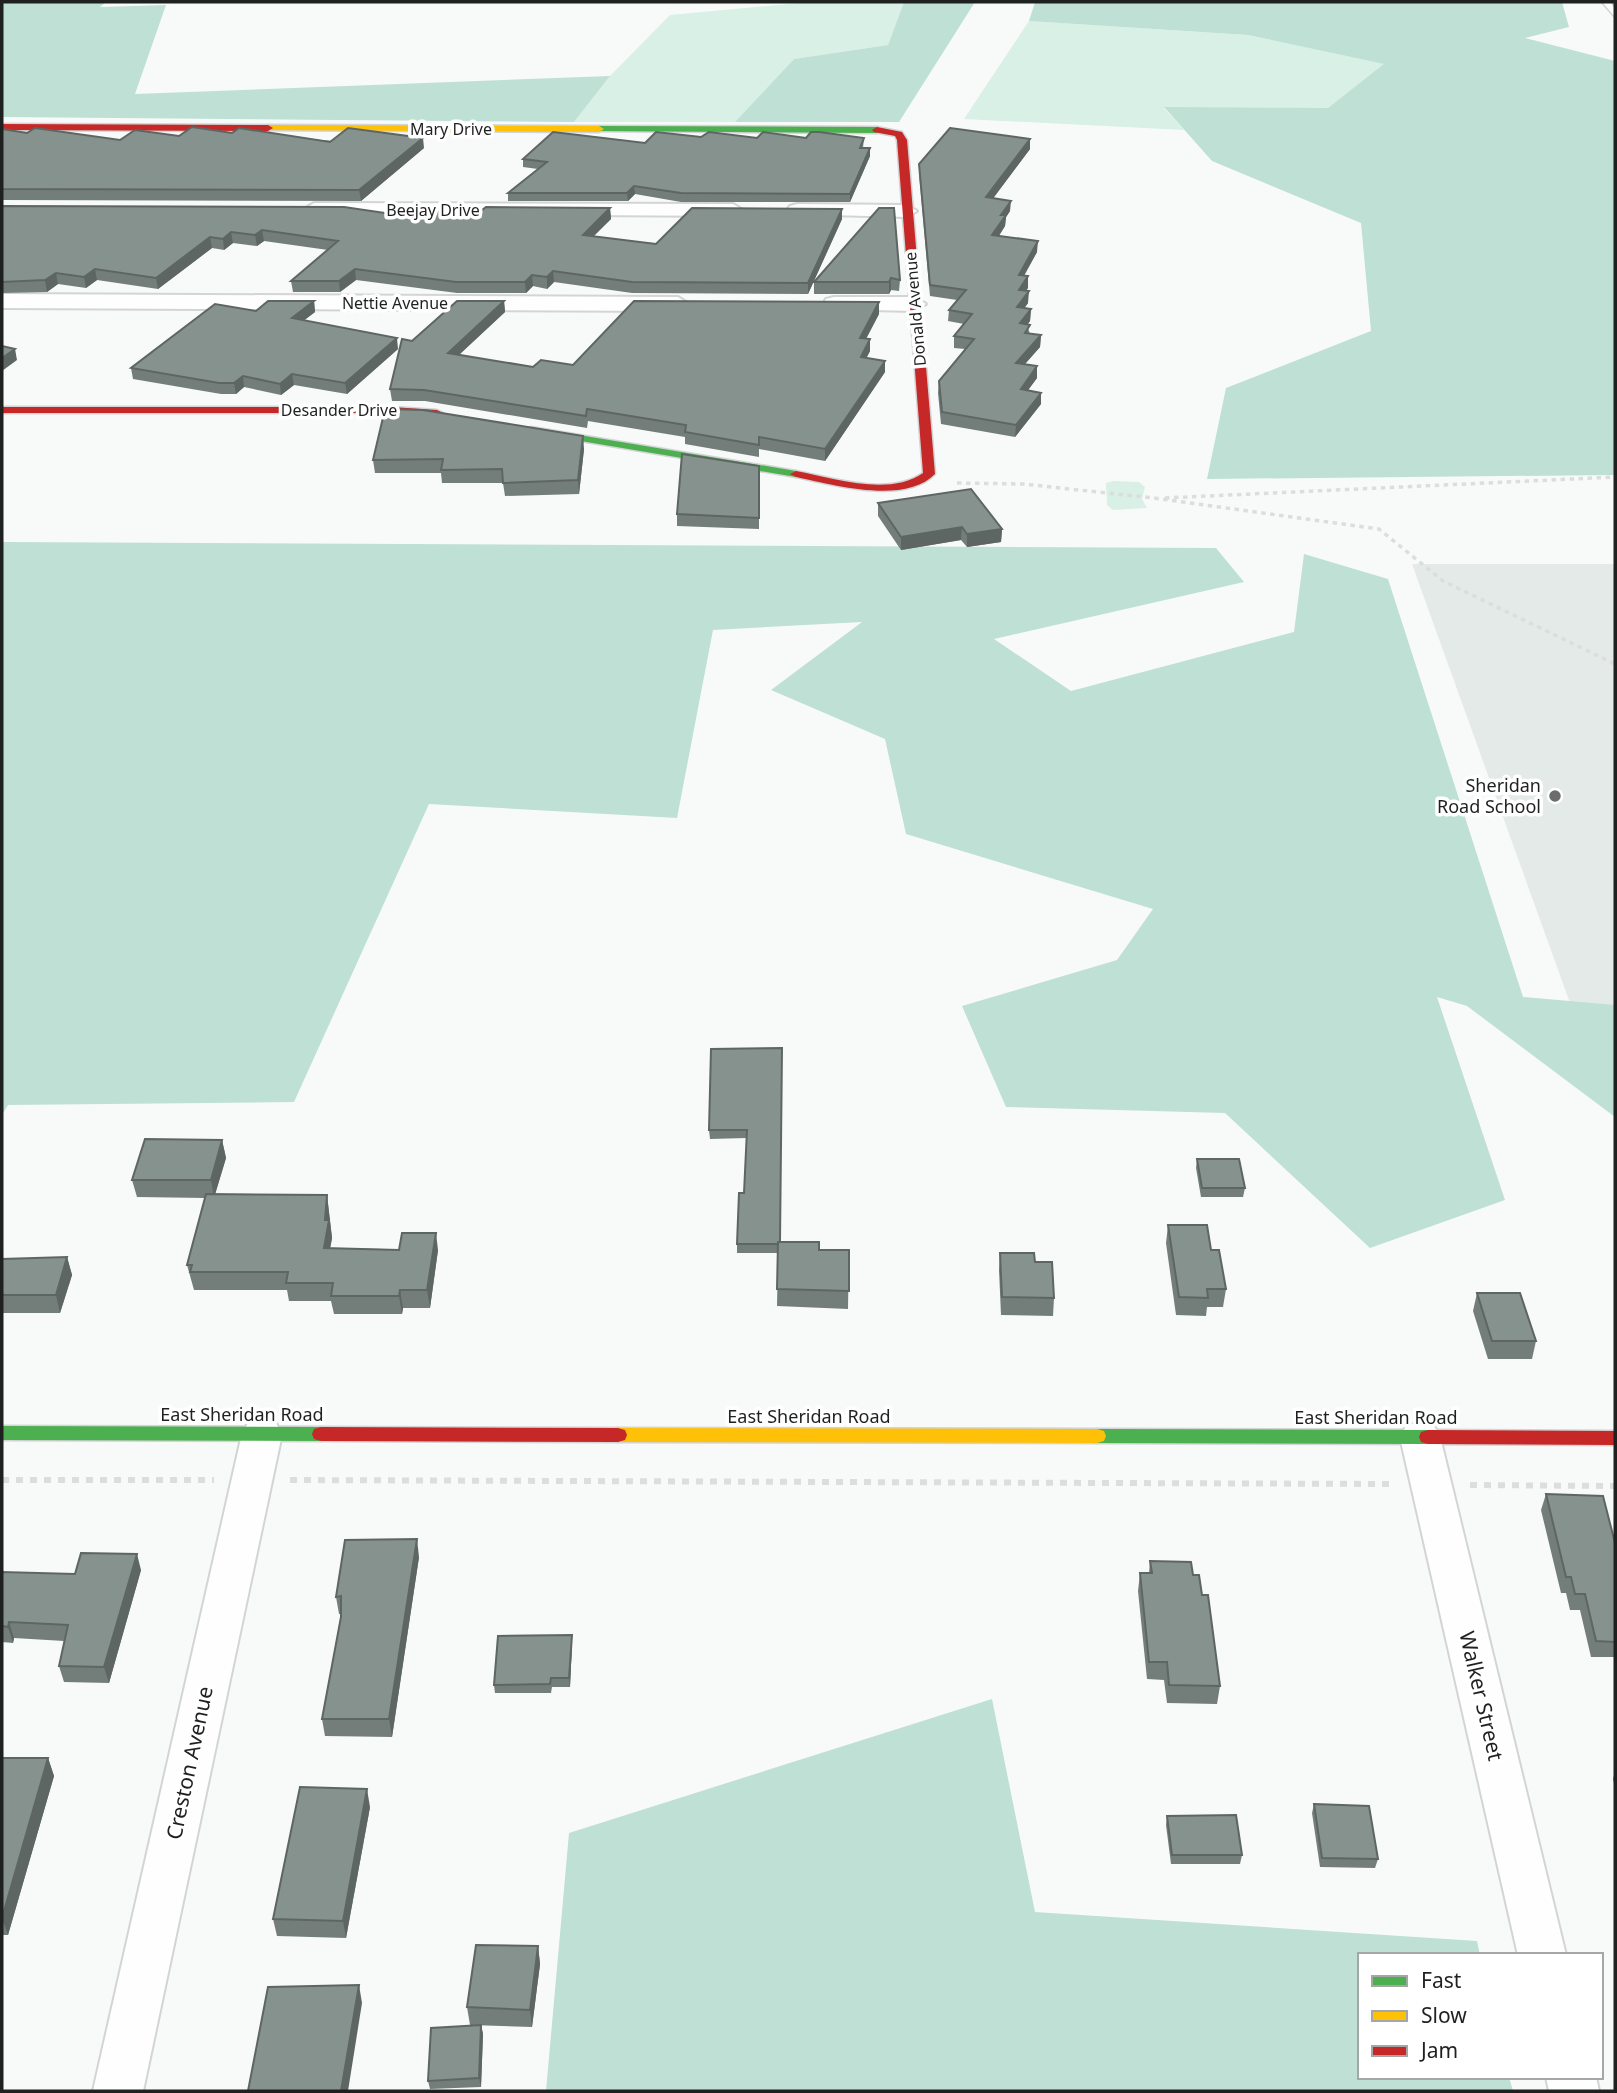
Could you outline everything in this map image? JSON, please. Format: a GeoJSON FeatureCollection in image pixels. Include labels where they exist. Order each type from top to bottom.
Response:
{"type":"FeatureCollection","features":[{"type":"Feature","properties":{"kind":"street","name":"Mary Drive"},"geometry":{"type":"LineString","coordinates":[[2,127],[877,130],[899,134]]}},
{"type":"Feature","properties":{"kind":"street","name":"Donald Avenue"},"geometry":{"type":"LineString","coordinates":[[899,134],[902,139],[929,474],[921,483]]}},
{"type":"Feature","properties":{"kind":"street","name":"Beejay Drive"},"geometry":{"type":"LineString","coordinates":[[294,209],[754,210]]}},
{"type":"Feature","properties":{"kind":"street"},"geometry":{"type":"LineString","coordinates":[[782,211],[907,211]]}},
{"type":"Feature","properties":{"kind":"street","name":"Nettie Avenue"},"geometry":{"type":"LineString","coordinates":[[2,301],[693,304]]}},
{"type":"Feature","properties":{"kind":"street"},"geometry":{"type":"LineString","coordinates":[[818,304],[915,304]]}},
{"type":"Feature","properties":{"kind":"street","name":"Desander Drive"},"geometry":{"type":"LineString","coordinates":[[2,410],[392,410],[448,415]]}},
{"type":"Feature","properties":{"kind":"street"},"geometry":{"type":"LineString","coordinates":[[516,427],[818,480],[902,486],[921,483]]}},
{"type":"Feature","properties":{"kind":"street","name":"East Sheridan Road"},"geometry":{"type":"LineString","coordinates":[[2,1433],[1615,1438]]}},
{"type":"Feature","properties":{"kind":"street","name":"Creston Avenue"},"geometry":{"type":"LineString","coordinates":[[118,2091],[262,1434]]}},
{"type":"Feature","properties":{"kind":"street","name":"Walker Street"},"geometry":{"type":"LineString","coordinates":[[1420,1437],[1542,1953]]}},
{"type":"Feature","properties":{"kind":"lane"},"geometry":{"type":"LineString","coordinates":[[1606,2],[1615,15]]}},
{"type":"Feature","properties":{"kind":"path"},"geometry":{"type":"LineString","coordinates":[[1154,498],[1615,477]]}},
{"type":"Feature","properties":{"kind":"path"},"geometry":{"type":"LineString","coordinates":[[921,483],[1023,484],[1154,498],[1379,529],[1443,581],[1615,664]]}},
{"type":"Feature","properties":{"kind":"path"},"geometry":{"type":"LineString","coordinates":[[2,1480],[1394,1484]]}},
{"type":"Feature","properties":{"kind":"path"},"geometry":{"type":"LineString","coordinates":[[1465,1485],[1615,1486]]}},
{"type":"Feature","properties":{"kind":"shaded area","name":"Sheridan Road School"},"geometry":{"type":"Polygon","coordinates":[[[1412,564],[1615,564],[1615,1028],[1579,1028],[1412,564]]]}},
{"type":"Feature","properties":{"kind":"green space"},"geometry":{"type":"Polygon","coordinates":[[[2,2],[106,2],[100,7],[166,5],[135,94],[610,76],[574,122],[2,117],[2,2]]]}},
{"type":"Feature","properties":{"kind":"green space"},"geometry":{"type":"Polygon","coordinates":[[[811,2],[904,2],[888,45],[794,59],[735,122],[574,122],[610,76],[670,15],[811,2]]]}},
{"type":"Feature","properties":{"kind":"green space"},"geometry":{"type":"Polygon","coordinates":[[[904,2],[975,2],[899,122],[735,122],[794,59],[888,45],[904,2]]]}},
{"type":"Feature","properties":{"kind":"green space"},"geometry":{"type":"Polygon","coordinates":[[[1035,2],[1562,2],[1569,27],[1525,38],[1615,61],[1615,475],[1207,479],[1226,388],[1371,331],[1361,223],[1212,161],[1164,107],[1328,108],[1384,64],[1248,35],[1029,21],[1035,2]]]}},
{"type":"Feature","properties":{"kind":"green space"},"geometry":{"type":"Polygon","coordinates":[[[1029,21],[1248,35],[1385,64],[1328,108],[1164,108],[1184,130],[964,119],[1029,21]]]}},
{"type":"Feature","properties":{"kind":"green space"},"geometry":{"type":"Polygon","coordinates":[[[1139,482],[1145,487],[1142,499],[1147,508],[1113,510],[1107,505],[1106,483],[1139,482]]]}},
{"type":"Feature","properties":{"kind":"green space"},"geometry":{"type":"Polygon","coordinates":[[[2,542],[1216,548],[1244,582],[994,639],[1071,691],[1294,632],[1304,554],[1388,579],[1523,997],[1615,1005],[1615,1117],[1467,1006],[1437,997],[1505,1200],[1370,1248],[1225,1113],[1006,1107],[962,1006],[1117,960],[1153,909],[906,834],[885,739],[771,690],[862,622],[713,630],[677,818],[429,804],[294,1102],[8,1105],[2,1115],[2,542]]]}},
{"type":"Feature","properties":{"kind":"green space"},"geometry":{"type":"Polygon","coordinates":[[[992,1699],[1035,1912],[1477,1941],[1480,1953],[1358,1953],[1358,2079],[1510,2079],[1513,2091],[546,2091],[569,1833],[992,1699]]]}},
{"type":"Feature","properties":{"kind":"building"},"geometry":{"type":"Polygon","coordinates":[[[192,127],[232,133],[239,128],[330,142],[348,128],[423,138],[359,190],[2,189],[2,129],[27,133],[35,128],[120,140],[135,130],[179,136],[192,127]]]}},
{"type":"Feature","properties":{"kind":"building"},"geometry":{"type":"Polygon","coordinates":[[[950,128],[1030,139],[986,197],[1011,201],[1001,215],[1006,215],[992,235],[1038,241],[1019,275],[1028,276],[1019,290],[1029,291],[1017,307],[1031,309],[1020,323],[1030,325],[1025,333],[1041,335],[1016,363],[1037,366],[1021,389],[1041,393],[1016,425],[942,412],[939,381],[974,339],[954,336],[972,314],[949,310],[966,290],[930,285],[919,164],[950,128]]]}},
{"type":"Feature","properties":{"kind":"building"},"geometry":{"type":"Polygon","coordinates":[[[553,132],[645,143],[656,132],[701,137],[709,132],[757,138],[763,132],[806,138],[811,132],[819,132],[864,138],[860,148],[870,148],[850,194],[681,193],[634,186],[627,193],[508,193],[547,162],[523,159],[553,132]]]}},
{"type":"Feature","properties":{"kind":"building"},"geometry":{"type":"Polygon","coordinates":[[[2,206],[344,207],[419,218],[428,210],[473,217],[486,207],[610,208],[583,235],[656,244],[692,208],[842,209],[808,283],[632,282],[553,271],[547,277],[532,275],[525,282],[456,282],[355,269],[339,281],[291,281],[338,241],[262,230],[255,235],[231,232],[223,239],[210,237],[156,278],[95,269],[84,277],[56,273],[45,280],[2,282],[2,206]]]}},
{"type":"Feature","properties":{"kind":"building"},"geometry":{"type":"Polygon","coordinates":[[[879,208],[894,208],[900,280],[891,278],[889,282],[814,282],[879,208]]]}},
{"type":"Feature","properties":{"kind":"building"},"geometry":{"type":"Polygon","coordinates":[[[268,301],[314,301],[292,318],[397,338],[345,383],[292,374],[280,384],[243,376],[234,383],[219,383],[131,368],[215,304],[256,311],[268,301]]]}},
{"type":"Feature","properties":{"kind":"building"},"geometry":{"type":"Polygon","coordinates":[[[457,301],[504,301],[448,353],[533,367],[541,360],[573,365],[634,301],[879,302],[860,338],[870,339],[861,357],[885,361],[825,449],[759,437],[759,445],[685,432],[686,425],[587,409],[586,416],[424,390],[390,389],[402,339],[412,341],[457,301]]]}},
{"type":"Feature","properties":{"kind":"building"},"geometry":{"type":"Polygon","coordinates":[[[2,346],[15,349],[2,358],[2,346]]]}},
{"type":"Feature","properties":{"kind":"building"},"geometry":{"type":"Polygon","coordinates":[[[385,409],[423,410],[583,436],[578,480],[503,483],[502,469],[441,470],[443,459],[373,460],[385,409]]]}},
{"type":"Feature","properties":{"kind":"building"},"geometry":{"type":"Polygon","coordinates":[[[682,454],[759,466],[759,518],[677,514],[682,454]]]}},
{"type":"Feature","properties":{"kind":"building"},"geometry":{"type":"Polygon","coordinates":[[[971,489],[1002,529],[967,534],[962,527],[901,537],[878,503],[971,489]]]}},
{"type":"Feature","properties":{"kind":"building"},"geometry":{"type":"Polygon","coordinates":[[[782,1048],[780,1242],[737,1244],[739,1193],[744,1193],[747,1130],[709,1130],[711,1049],[782,1048]]]}},
{"type":"Feature","properties":{"kind":"building"},"geometry":{"type":"Polygon","coordinates":[[[145,1139],[222,1140],[211,1180],[132,1180],[145,1139]]]}},
{"type":"Feature","properties":{"kind":"building"},"geometry":{"type":"Polygon","coordinates":[[[1197,1159],[1239,1159],[1245,1188],[1202,1188],[1197,1159]]]}},
{"type":"Feature","properties":{"kind":"building"},"geometry":{"type":"Polygon","coordinates":[[[206,1194],[327,1195],[325,1220],[329,1220],[324,1248],[399,1250],[402,1233],[436,1233],[427,1290],[400,1290],[399,1296],[331,1296],[333,1283],[286,1283],[288,1272],[190,1272],[192,1265],[187,1265],[206,1194]]]}},
{"type":"Feature","properties":{"kind":"building"},"geometry":{"type":"Polygon","coordinates":[[[1168,1225],[1207,1225],[1211,1250],[1219,1250],[1226,1289],[1207,1289],[1208,1298],[1179,1297],[1168,1225]]]}},
{"type":"Feature","properties":{"kind":"building"},"geometry":{"type":"Polygon","coordinates":[[[778,1242],[819,1242],[819,1250],[849,1250],[849,1291],[777,1289],[778,1242]]]}},
{"type":"Feature","properties":{"kind":"building"},"geometry":{"type":"Polygon","coordinates":[[[1000,1253],[1034,1253],[1035,1262],[1052,1262],[1054,1298],[1002,1297],[1000,1253]]]}},
{"type":"Feature","properties":{"kind":"building"},"geometry":{"type":"Polygon","coordinates":[[[67,1257],[56,1295],[2,1295],[2,1259],[67,1257]]]}},
{"type":"Feature","properties":{"kind":"building"},"geometry":{"type":"Polygon","coordinates":[[[1477,1293],[1520,1293],[1536,1341],[1492,1341],[1477,1293]]]}},
{"type":"Feature","properties":{"kind":"building"},"geometry":{"type":"Polygon","coordinates":[[[1546,1494],[1603,1496],[1615,1543],[1615,1642],[1596,1641],[1585,1594],[1575,1594],[1571,1577],[1566,1577],[1546,1494]]]}},
{"type":"Feature","properties":{"kind":"building"},"geometry":{"type":"Polygon","coordinates":[[[417,1539],[389,1719],[322,1719],[341,1617],[341,1596],[336,1597],[345,1540],[417,1539]]]}},
{"type":"Feature","properties":{"kind":"building"},"geometry":{"type":"Polygon","coordinates":[[[81,1553],[137,1554],[104,1667],[59,1666],[68,1625],[9,1622],[8,1627],[2,1626],[2,1572],[75,1574],[81,1553]]]}},
{"type":"Feature","properties":{"kind":"building"},"geometry":{"type":"Polygon","coordinates":[[[1150,1561],[1191,1562],[1193,1575],[1199,1575],[1202,1595],[1208,1595],[1220,1686],[1169,1685],[1167,1662],[1149,1662],[1140,1573],[1152,1573],[1150,1561]]]}},
{"type":"Feature","properties":{"kind":"building"},"geometry":{"type":"Polygon","coordinates":[[[572,1635],[569,1678],[551,1678],[550,1684],[494,1685],[498,1636],[572,1635]]]}},
{"type":"Feature","properties":{"kind":"building"},"geometry":{"type":"Polygon","coordinates":[[[2,1758],[48,1758],[2,1918],[2,1758]]]}},
{"type":"Feature","properties":{"kind":"building"},"geometry":{"type":"Polygon","coordinates":[[[300,1787],[367,1789],[343,1921],[273,1919],[300,1787]]]}},
{"type":"Feature","properties":{"kind":"building"},"geometry":{"type":"Polygon","coordinates":[[[1314,1804],[1369,1806],[1378,1859],[1322,1858],[1314,1804]]]}},
{"type":"Feature","properties":{"kind":"building"},"geometry":{"type":"Polygon","coordinates":[[[1236,1815],[1242,1855],[1172,1855],[1167,1816],[1236,1815]]]}},
{"type":"Feature","properties":{"kind":"building"},"geometry":{"type":"Polygon","coordinates":[[[476,1945],[538,1946],[530,2010],[467,2007],[476,1945]]]}},
{"type":"Feature","properties":{"kind":"building"},"geometry":{"type":"Polygon","coordinates":[[[359,1985],[341,2091],[248,2091],[268,1987],[359,1985]]]}},
{"type":"Feature","properties":{"kind":"building"},"geometry":{"type":"Polygon","coordinates":[[[481,2025],[479,2078],[428,2081],[431,2028],[481,2025]]]}},
{"type":"Feature","properties":{"kind":"traffic: fast"},"geometry":{"type":"LineString","coordinates":[[599,129],[877,130]]}},
{"type":"Feature","properties":{"kind":"traffic: fast"},"geometry":{"type":"LineString","coordinates":[[531,430],[796,474]]}},
{"type":"Feature","properties":{"kind":"traffic: fast"},"geometry":{"type":"LineString","coordinates":[[2,1433],[321,1434]]}},
{"type":"Feature","properties":{"kind":"traffic: fast"},"geometry":{"type":"LineString","coordinates":[[1097,1436],[1428,1437]]}},
{"type":"Feature","properties":{"kind":"traffic: slow"},"geometry":{"type":"LineString","coordinates":[[268,128],[599,129]]}},
{"type":"Feature","properties":{"kind":"traffic: slow"},"geometry":{"type":"LineString","coordinates":[[618,1435],[1097,1436]]}},
{"type":"Feature","properties":{"kind":"traffic: jam"},"geometry":{"type":"LineString","coordinates":[[2,127],[268,128]]}},
{"type":"Feature","properties":{"kind":"traffic: jam"},"geometry":{"type":"LineString","coordinates":[[796,474],[885,487],[918,482],[929,474],[902,140],[899,134],[877,130]]}},
{"type":"Feature","properties":{"kind":"traffic: jam"},"geometry":{"type":"LineString","coordinates":[[2,410],[392,410],[437,413]]}},
{"type":"Feature","properties":{"kind":"traffic: jam"},"geometry":{"type":"LineString","coordinates":[[321,1434],[618,1435]]}},
{"type":"Feature","properties":{"kind":"traffic: jam"},"geometry":{"type":"LineString","coordinates":[[1428,1437],[1615,1438]]}},
{"type":"Feature","properties":{"kind":"place","name":"Sheridan Road School"},"geometry":{"type":"Point","coordinates":[1555,796]}}]}
